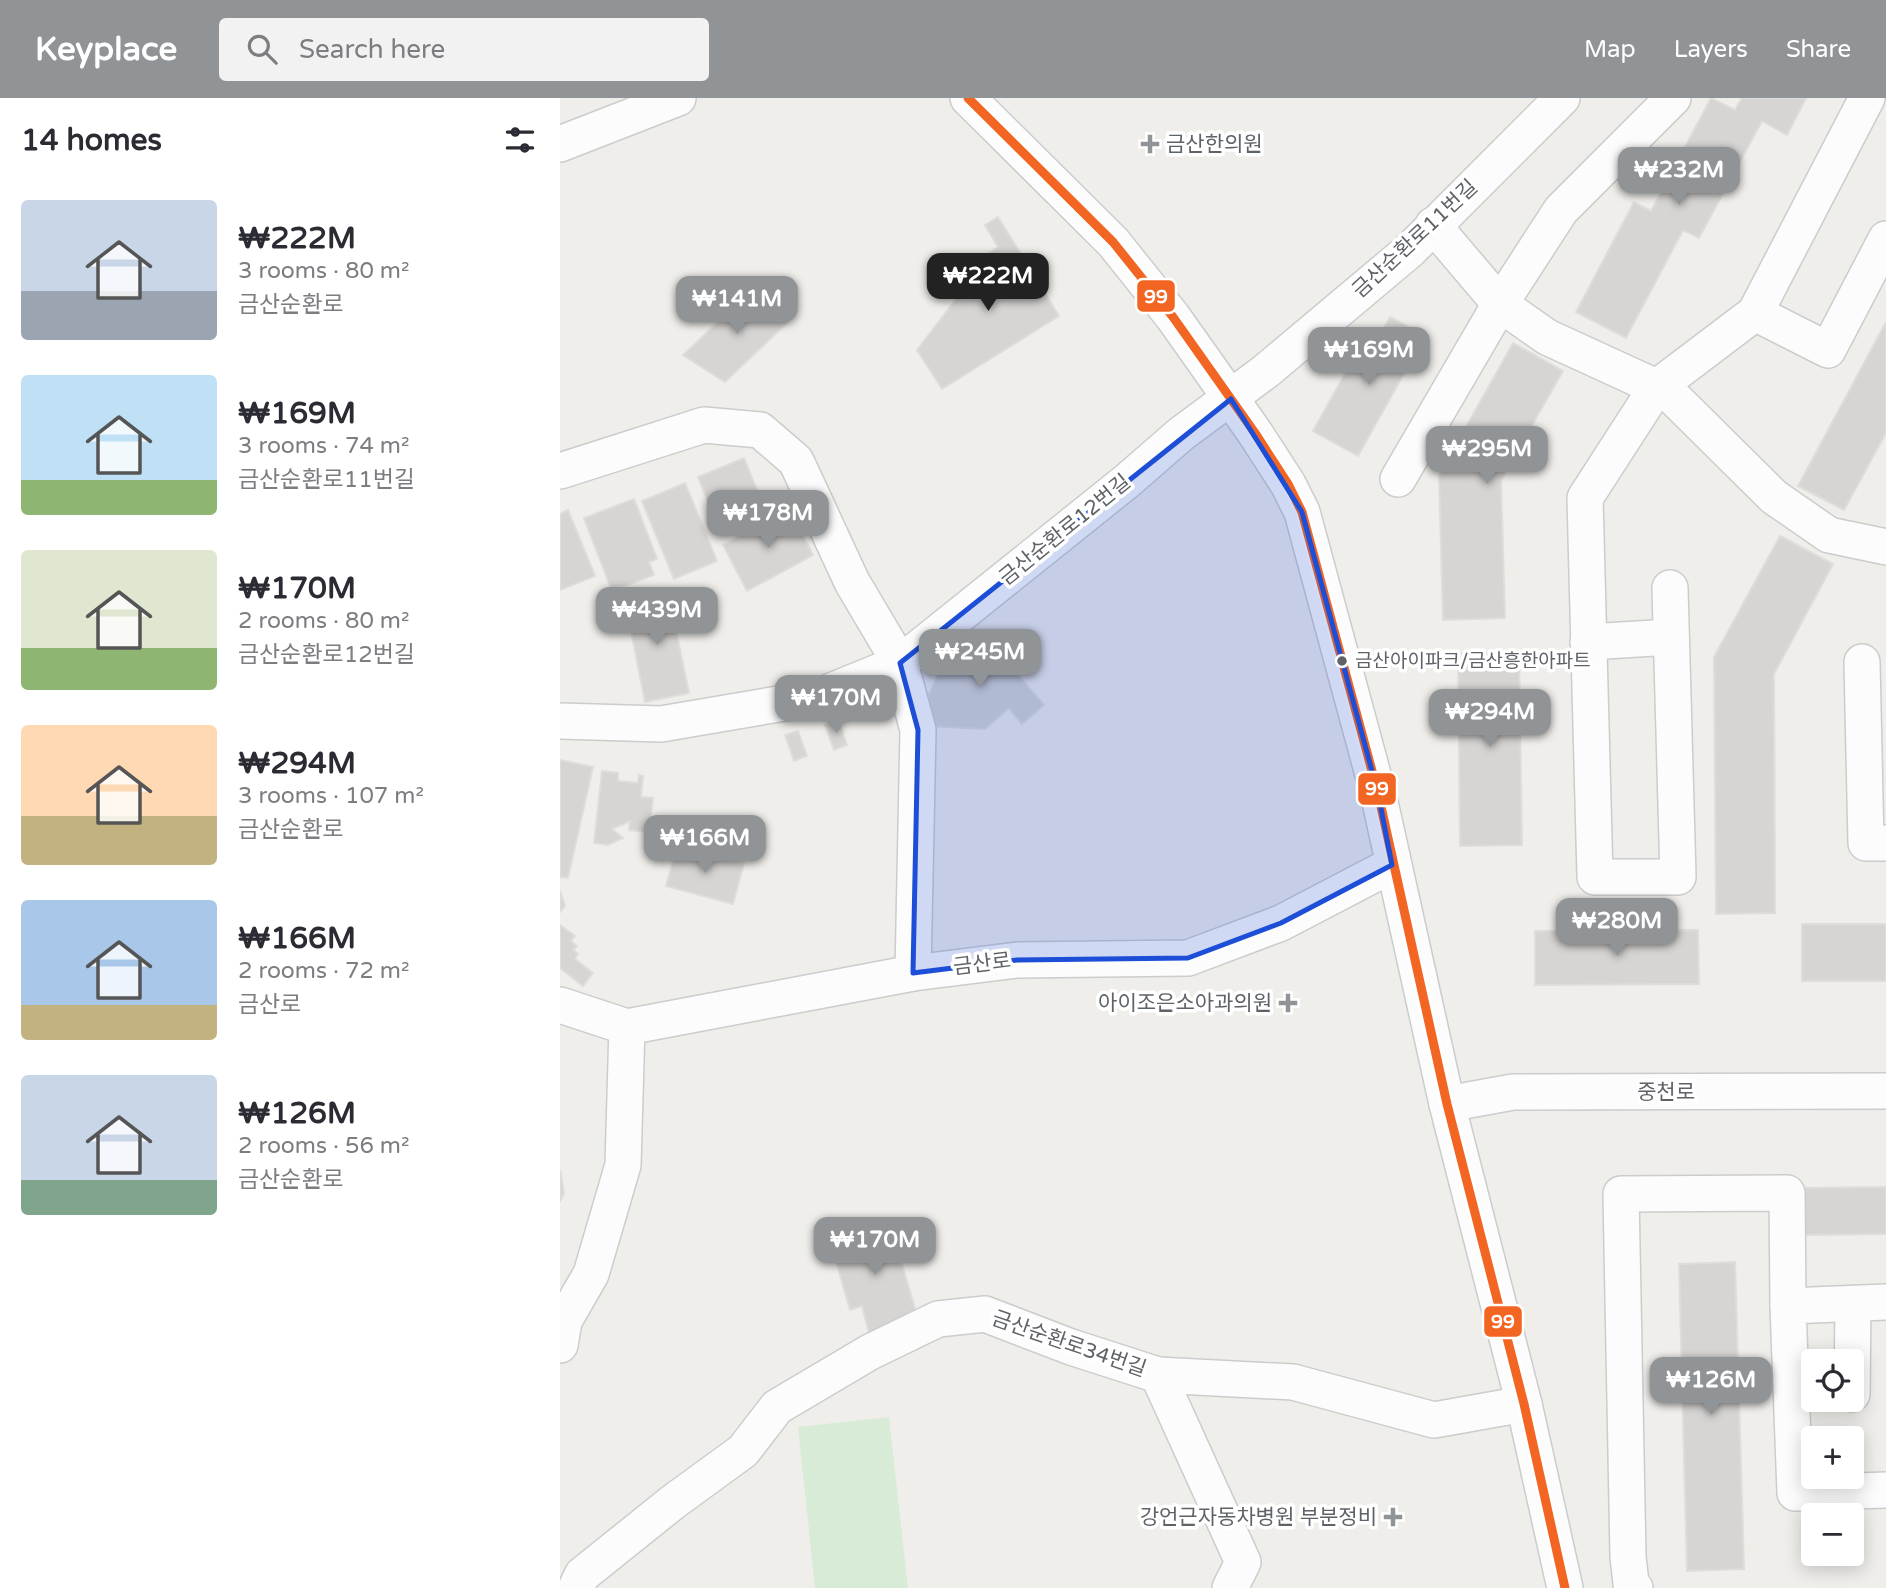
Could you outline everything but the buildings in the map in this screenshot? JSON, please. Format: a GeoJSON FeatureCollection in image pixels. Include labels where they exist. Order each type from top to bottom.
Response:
{"type":"FeatureCollection","features":[{"type":"Feature","properties":{"kind":"street"},"geometry":{"type":"LineString","coordinates":[[560,144],[678,98]]}},
{"type":"Feature","properties":{"kind":"street"},"geometry":{"type":"LineString","coordinates":[[968,98],[1114,242],[1173,317],[1231,399],[1288,484],[1302,512],[1378,793],[1447,1104],[1524,1404],[1565,1588]]}},
{"type":"Feature","properties":{"kind":"street","name":"금산순환로11번길"},"geometry":{"type":"LineString","coordinates":[[1231,399],[1400,258],[1562,98]]}},
{"type":"Feature","properties":{"kind":"street"},"geometry":{"type":"LineString","coordinates":[[1398,479],[1500,303],[1561,209],[1673,98]]}},
{"type":"Feature","properties":{"kind":"street"},"geometry":{"type":"LineString","coordinates":[[1670,588],[1678,877],[1595,877],[1585,498],[1656,387],[1755,313],[1867,98]]}},
{"type":"Feature","properties":{"kind":"street"},"geometry":{"type":"LineString","coordinates":[[1433,225],[1500,303],[1547,337],[1669,393],[1774,497],[1829,535],[1886,547]]}},
{"type":"Feature","properties":{"kind":"street"},"geometry":{"type":"LineString","coordinates":[[1755,313],[1828,351],[1886,239]]}},
{"type":"Feature","properties":{"kind":"street","name":"금산순환로12번길"},"geometry":{"type":"LineString","coordinates":[[560,721],[660,724],[801,700],[900,663],[1127,481],[1181,434],[1231,399]]}},
{"type":"Feature","properties":{"kind":"street"},"geometry":{"type":"LineString","coordinates":[[560,471],[704,425],[760,430],[796,461],[852,582],[900,663],[918,730],[913,973]]}},
{"type":"Feature","properties":{"kind":"street"},"geometry":{"type":"LineString","coordinates":[[1588,642],[1671,638]]}},
{"type":"Feature","properties":{"kind":"street"},"geometry":{"type":"LineString","coordinates":[[1862,662],[1874,713],[1866,843],[1886,843]]}},
{"type":"Feature","properties":{"kind":"street","name":"금산로"},"geometry":{"type":"LineString","coordinates":[[560,1005],[627,1027],[913,973],[1017,960],[1188,958],[1281,923],[1392,865]]}},
{"type":"Feature","properties":{"kind":"street"},"geometry":{"type":"LineString","coordinates":[[560,1345],[564,1321],[591,1274],[623,1165],[627,1027]]}},
{"type":"Feature","properties":{"kind":"street","name":"중천로"},"geometry":{"type":"LineString","coordinates":[[1447,1104],[1513,1092],[1886,1091]]}},
{"type":"Feature","properties":{"kind":"street"},"geometry":{"type":"LineString","coordinates":[[1635,1588],[1628,1557],[1621,1194],[1787,1193],[1795,1493],[1886,1490]]}},
{"type":"Feature","properties":{"kind":"street"},"geometry":{"type":"LineString","coordinates":[[1788,1306],[1870,1303],[1861,1349]]}},
{"type":"Feature","properties":{"kind":"street","name":"금산순환로34번길"},"geometry":{"type":"LineString","coordinates":[[576,1588],[582,1575],[673,1502],[743,1451],[777,1406],[870,1352],[938,1319],[985,1314],[1071,1347],[1158,1375],[1293,1382],[1434,1420],[1524,1404]]}},
{"type":"Feature","properties":{"kind":"street"},"geometry":{"type":"LineString","coordinates":[[1158,1375],[1242,1562],[1230,1588]]}},
{"type":"Feature","properties":{"kind":"highlighted area"},"geometry":{"type":"Polygon","coordinates":[[[1231,399],[1302,512],[1378,793],[1392,865],[1281,923],[1188,958],[1017,960],[913,973],[918,730],[900,663],[1231,399]]]}},
{"type":"Feature","properties":{"kind":"green space"},"geometry":{"type":"Polygon","coordinates":[[[889,1417],[908,1588],[815,1588],[798,1427],[889,1417]]]}},
{"type":"Feature","properties":{"kind":"transit line","name":"99"},"geometry":{"type":"LineString","coordinates":[[968,98],[1113,242],[1173,317],[1255,433],[1288,484],[1302,512],[1378,793],[1447,1104],[1524,1404],[1565,1588]]}},
{"type":"Feature","properties":{"kind":"place","name":"금산한의원"},"geometry":{"type":"Point","coordinates":[1150,144]}},
{"type":"Feature","properties":{"kind":"place","name":"금산아이파크/금산흥한아파트"},"geometry":{"type":"Point","coordinates":[1342,661]}},
{"type":"Feature","properties":{"kind":"place","name":"아이조은소아과의원"},"geometry":{"type":"Point","coordinates":[1288,1003]}},
{"type":"Feature","properties":{"kind":"place","name":"강언근자동차병원 부분정비"},"geometry":{"type":"Point","coordinates":[1393,1517]}}]}
